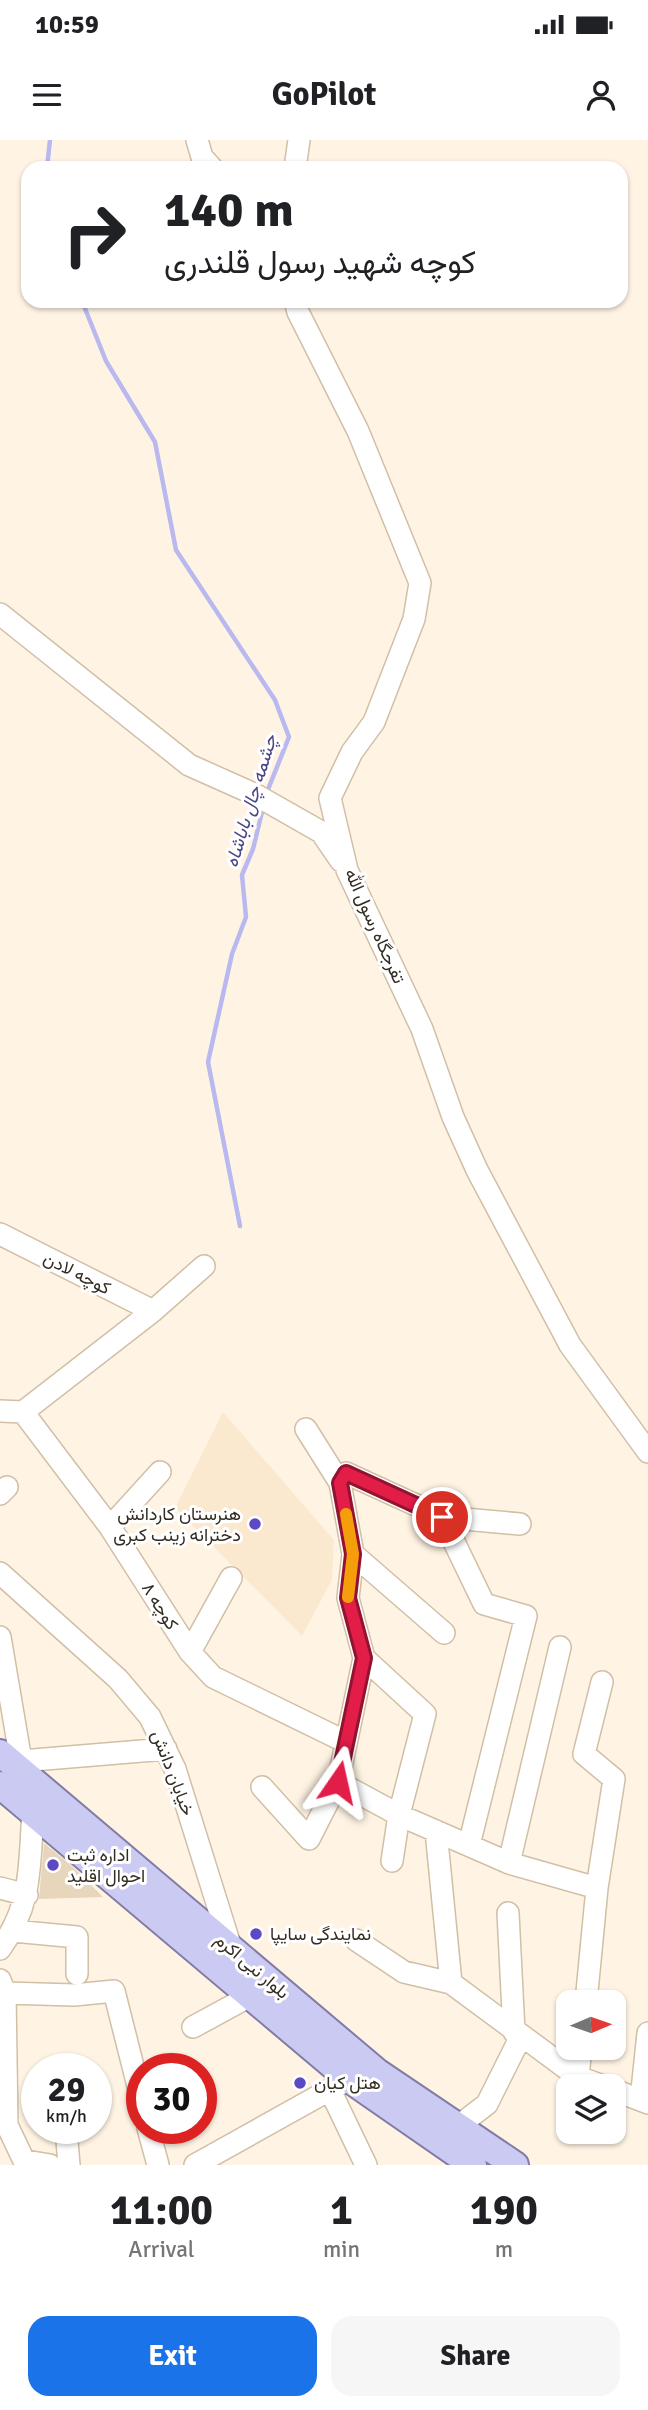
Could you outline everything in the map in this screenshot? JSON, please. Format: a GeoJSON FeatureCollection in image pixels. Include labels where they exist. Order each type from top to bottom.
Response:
{"type":"FeatureCollection","features":[{"type":"Feature","properties":{"kind":"main road","name":"بلوار نبی اکرم"},"geometry":{"type":"LineString","coordinates":[[10,1767],[33,1812],[250,1996],[339,2084],[472,2165]]}},
{"type":"Feature","properties":{"kind":"main road","name":"بلوار نبی اکرم"},"geometry":{"type":"LineString","coordinates":[[10,1767],[232,1948],[377,2072],[515,2165]]}},
{"type":"Feature","properties":{"kind":"street"},"geometry":{"type":"LineString","coordinates":[[197,140],[206,161]]}},
{"type":"Feature","properties":{"kind":"street"},"geometry":{"type":"LineString","coordinates":[[296,161],[299,140]]}},
{"type":"Feature","properties":{"kind":"street","name":"تفرجگاه رسول الله"},"geometry":{"type":"LineString","coordinates":[[298,308],[358,431],[420,583],[414,619],[374,722],[352,752],[330,798],[347,870],[422,1029],[453,1117],[477,1170],[570,1345],[648,1452]]}},
{"type":"Feature","properties":{"kind":"street"},"geometry":{"type":"LineString","coordinates":[[0,614],[189,765],[254,794],[321,832],[347,870]]}},
{"type":"Feature","properties":{"kind":"street","name":"کوچه لادن"},"geometry":{"type":"LineString","coordinates":[[0,1234],[153,1311]]}},
{"type":"Feature","properties":{"kind":"street"},"geometry":{"type":"LineString","coordinates":[[0,1411],[23,1412],[153,1311],[204,1266]]}},
{"type":"Feature","properties":{"kind":"street","name":"کوچه ۸"},"geometry":{"type":"LineString","coordinates":[[23,1412],[110,1527],[190,1652],[213,1677],[346,1742]]}},
{"type":"Feature","properties":{"kind":"street"},"geometry":{"type":"LineString","coordinates":[[262,1787],[309,1839],[338,1782],[364,1658],[348,1598],[353,1554],[340,1483],[306,1429]]}},
{"type":"Feature","properties":{"kind":"street"},"geometry":{"type":"LineString","coordinates":[[110,1527],[160,1472]]}},
{"type":"Feature","properties":{"kind":"street"},"geometry":{"type":"LineString","coordinates":[[340,1483],[346,1473],[442,1517],[520,1524]]}},
{"type":"Feature","properties":{"kind":"street"},"geometry":{"type":"LineString","coordinates":[[442,1517],[484,1604],[526,1616],[469,1845]]}},
{"type":"Feature","properties":{"kind":"street"},"geometry":{"type":"LineString","coordinates":[[353,1554],[444,1633]]}},
{"type":"Feature","properties":{"kind":"street","name":"خیابان دانش"},"geometry":{"type":"LineString","coordinates":[[0,1573],[118,1679],[150,1717],[175,1769],[232,1948]]}},
{"type":"Feature","properties":{"kind":"street"},"geometry":{"type":"LineString","coordinates":[[190,1652],[231,1578]]}},
{"type":"Feature","properties":{"kind":"street"},"geometry":{"type":"LineString","coordinates":[[0,1637],[10,1767],[166,1749]]}},
{"type":"Feature","properties":{"kind":"street"},"geometry":{"type":"LineString","coordinates":[[509,1863],[560,1647]]}},
{"type":"Feature","properties":{"kind":"street"},"geometry":{"type":"LineString","coordinates":[[364,1658],[425,1714],[399,1815],[392,1861]]}},
{"type":"Feature","properties":{"kind":"street"},"geometry":{"type":"LineString","coordinates":[[587,1990],[597,1888],[614,1779],[584,1754],[602,1682]]}},
{"type":"Feature","properties":{"kind":"street"},"geometry":{"type":"LineString","coordinates":[[338,1782],[399,1815],[509,1863],[597,1888]]}},
{"type":"Feature","properties":{"kind":"street"},"geometry":{"type":"LineString","coordinates":[[0,1949],[13,1931],[27,1895],[33,1812]]}},
{"type":"Feature","properties":{"kind":"street"},"geometry":{"type":"LineString","coordinates":[[436,1831],[452,1983]]}},
{"type":"Feature","properties":{"kind":"street"},"geometry":{"type":"LineString","coordinates":[[0,1888],[27,1895]]}},
{"type":"Feature","properties":{"kind":"street"},"geometry":{"type":"LineString","coordinates":[[457,2127],[488,2104],[517,2034],[508,1913]]}},
{"type":"Feature","properties":{"kind":"street"},"geometry":{"type":"LineString","coordinates":[[13,1931],[77,1937],[77,1974]]}},
{"type":"Feature","properties":{"kind":"street"},"geometry":{"type":"LineString","coordinates":[[356,1940],[404,1972],[452,1983],[574,2074]]}},
{"type":"Feature","properties":{"kind":"street"},"geometry":{"type":"LineString","coordinates":[[50,2165],[26,2163],[7,2125],[2,1986],[74,1995],[114,1991],[130,2053]]}},
{"type":"Feature","properties":{"kind":"street"},"geometry":{"type":"LineString","coordinates":[[193,2027],[250,1996]]}},
{"type":"Feature","properties":{"kind":"street"},"geometry":{"type":"LineString","coordinates":[[626,2094],[645,2101],[648,2033]]}},
{"type":"Feature","properties":{"kind":"street"},"geometry":{"type":"LineString","coordinates":[[195,2165],[339,2084],[363,2164]]}},
{"type":"Feature","properties":{"kind":"street"},"geometry":{"type":"LineString","coordinates":[[67,2144],[69,2165]]}},
{"type":"Feature","properties":{"kind":"street"},"geometry":{"type":"LineString","coordinates":[[152,2144],[158,2165]]}},
{"type":"Feature","properties":{"kind":"shaded area","name":"هنرستان کاردانش دخترانه زینب کبری"},"geometry":{"type":"Polygon","coordinates":[[[223,1412],[334,1540],[332,1580],[302,1636],[175,1508],[223,1412]]]}},
{"type":"Feature","properties":{"kind":"building","name":"اداره ثبت احوال اقلید"},"geometry":{"type":"Polygon","coordinates":[[[44,1843],[72,1866],[103,1897],[39,1899],[44,1843]]]}},
{"type":"Feature","properties":{"kind":"waterway","name":"چشمه چال باباشاه"},"geometry":{"type":"LineString","coordinates":[[48,161],[50,140]]}},
{"type":"Feature","properties":{"kind":"waterway","name":"چشمه چال باباشاه"},"geometry":{"type":"LineString","coordinates":[[85,308],[106,361],[155,442],[176,550],[275,700],[289,737],[267,792]]}},
{"type":"Feature","properties":{"kind":"waterway","name":"چشمه چال باباشاه"},"geometry":{"type":"LineString","coordinates":[[240,1226],[208,1062],[232,954],[246,917],[242,875],[253,849],[263,808]]}},
{"type":"Feature","properties":{"kind":"slow traffic"},"geometry":{"type":"LineString","coordinates":[[346,1514],[353,1554],[348,1597]]}},
{"type":"Feature","properties":{"kind":"place","name":"هنرستان کاردانش دخترانه زینب کبری"},"geometry":{"type":"Point","coordinates":[255,1524]}},
{"type":"Feature","properties":{"kind":"place","name":"اداره ثبت احوال اقلید"},"geometry":{"type":"Point","coordinates":[53,1865]}},
{"type":"Feature","properties":{"kind":"place","name":"نمایندگی سایپا"},"geometry":{"type":"Point","coordinates":[256,1934]}},
{"type":"Feature","properties":{"kind":"place","name":"هتل کیان"},"geometry":{"type":"Point","coordinates":[300,2083]}},
{"type":"Feature","properties":{"kind":"route"},"geometry":{"type":"LineString","coordinates":[[338,1782],[364,1658],[348,1598],[353,1554],[340,1483],[346,1473],[442,1517]]}}]}
